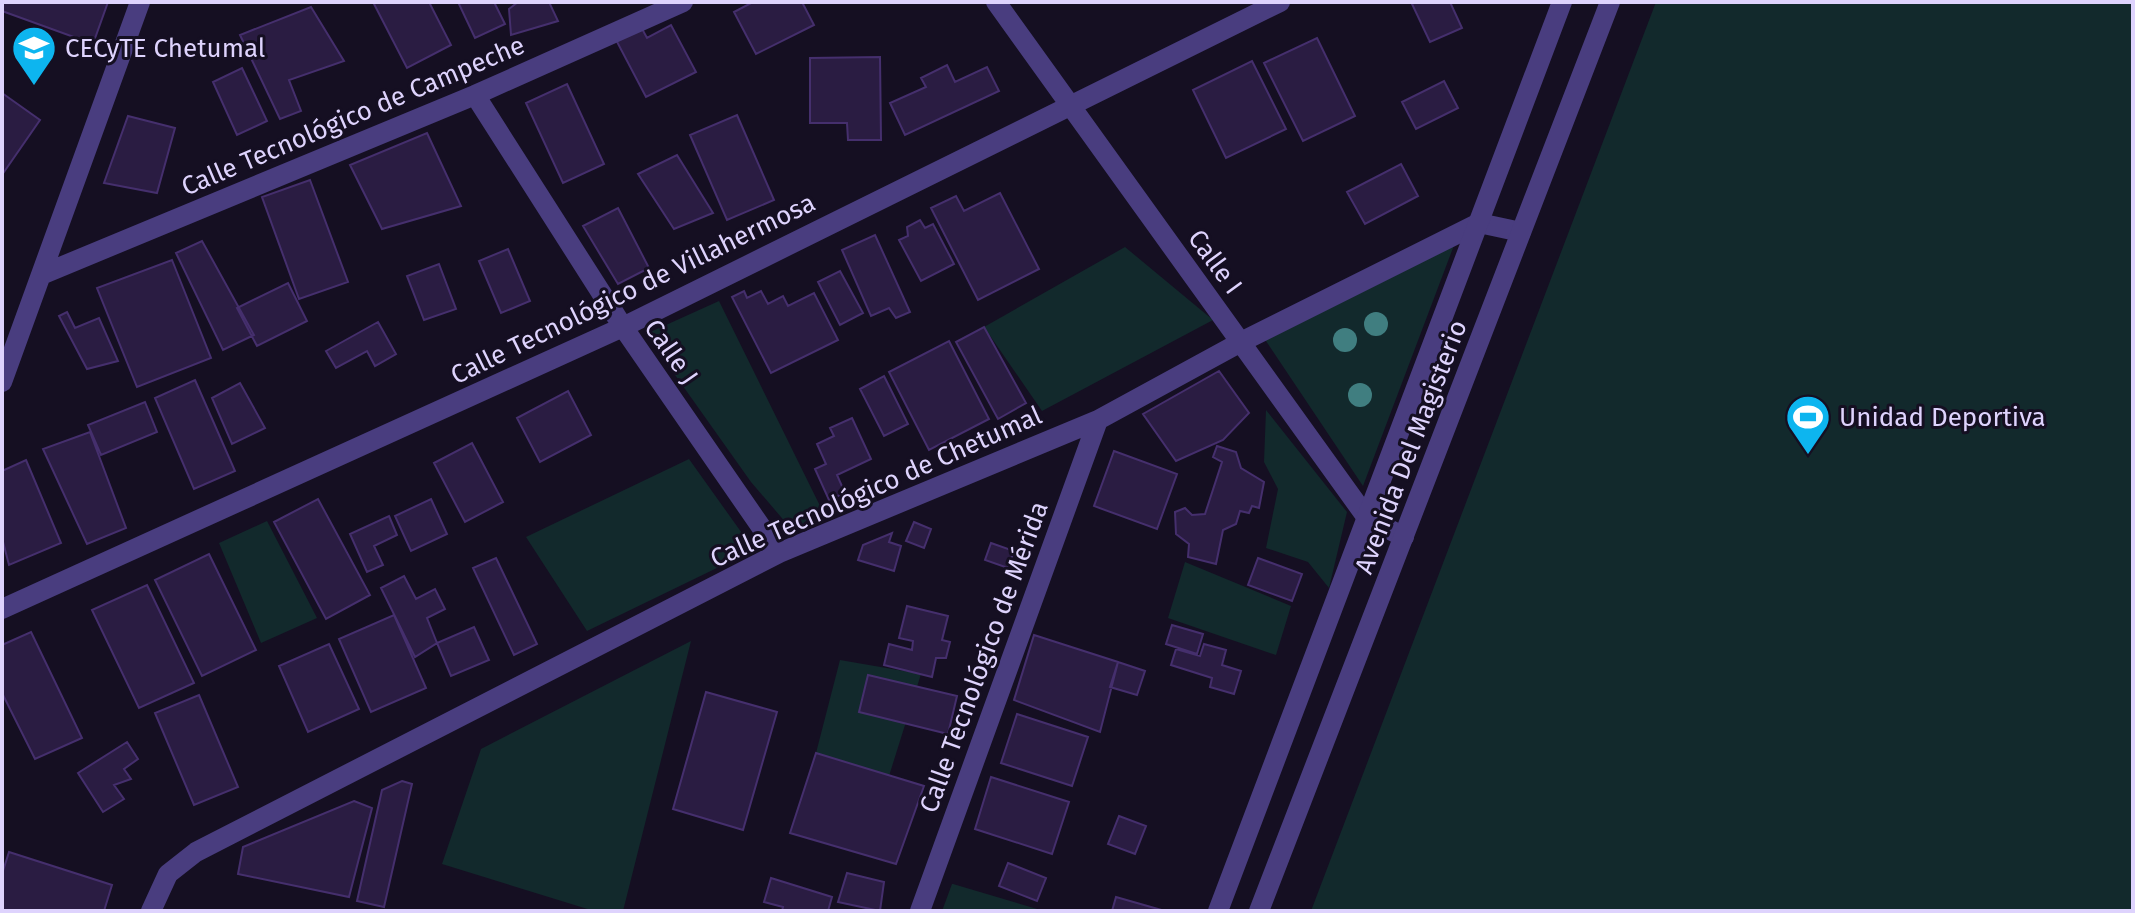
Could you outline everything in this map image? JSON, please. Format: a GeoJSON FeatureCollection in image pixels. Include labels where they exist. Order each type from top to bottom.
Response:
{"type":"FeatureCollection","features":[{"type":"Feature","properties":{"kind":"street"},"geometry":{"type":"LineString","coordinates":[[2,382],[140,2]]}},
{"type":"Feature","properties":{"kind":"street","name":"Calle Tecnológico de Campeche"},"geometry":{"type":"LineString","coordinates":[[41,275],[475,95],[683,2]]}},
{"type":"Feature","properties":{"kind":"street","name":"Calle I"},"geometry":{"type":"LineString","coordinates":[[996,2],[1367,518],[1404,537]]}},
{"type":"Feature","properties":{"kind":"street","name":"Calle Tecnológico de Villahermosa"},"geometry":{"type":"LineString","coordinates":[[2,609],[623,327],[1280,2]]}},
{"type":"Feature","properties":{"kind":"street","name":"Avenida Del Magisterio"},"geometry":{"type":"LineString","coordinates":[[1218,911],[1562,2]]}},
{"type":"Feature","properties":{"kind":"street","name":"Avenida Del Magisterio"},"geometry":{"type":"LineString","coordinates":[[1259,911],[1610,2]]}},
{"type":"Feature","properties":{"kind":"street","name":"Calle J"},"geometry":{"type":"LineString","coordinates":[[475,95],[623,327],[779,553]]}},
{"type":"Feature","properties":{"kind":"street"},"geometry":{"type":"LineString","coordinates":[[1479,223],[1521,232]]}},
{"type":"Feature","properties":{"kind":"street","name":"Calle Tecnológico de Chetumal"},"geometry":{"type":"LineString","coordinates":[[151,911],[168,874],[196,852],[779,553],[1098,420],[1241,342],[1479,223]]}},
{"type":"Feature","properties":{"kind":"street","name":"Calle Tecnológico de Mérida"},"geometry":{"type":"LineString","coordinates":[[920,911],[1098,420]]}},
{"type":"Feature","properties":{"kind":"green space","name":"Unidad Deportiva"},"geometry":{"type":"Polygon","coordinates":[[[1656,2],[2133,2],[2133,911],[1311,911],[1656,2]]]}},
{"type":"Feature","properties":{"kind":"green space"},"geometry":{"type":"Polygon","coordinates":[[[1456,240],[1363,486],[1264,338],[1456,240]]]}},
{"type":"Feature","properties":{"kind":"green space"},"geometry":{"type":"Polygon","coordinates":[[[1125,247],[1213,320],[1042,411],[984,327],[1125,247]]]}},
{"type":"Feature","properties":{"kind":"green space"},"geometry":{"type":"Polygon","coordinates":[[[719,301],[825,516],[793,531],[751,482],[646,334],[719,301]]]}},
{"type":"Feature","properties":{"kind":"green space"},"geometry":{"type":"Polygon","coordinates":[[[1266,410],[1347,512],[1329,588],[1308,562],[1266,548],[1278,489],[1264,462],[1266,410]]]}},
{"type":"Feature","properties":{"kind":"green space"},"geometry":{"type":"Polygon","coordinates":[[[689,459],[754,550],[587,631],[526,537],[689,459]]]}},
{"type":"Feature","properties":{"kind":"green space"},"geometry":{"type":"Polygon","coordinates":[[[267,521],[317,618],[261,643],[219,543],[267,521]]]}},
{"type":"Feature","properties":{"kind":"green space"},"geometry":{"type":"Polygon","coordinates":[[[1185,562],[1291,606],[1276,655],[1168,618],[1185,562]]]}},
{"type":"Feature","properties":{"kind":"green space"},"geometry":{"type":"Polygon","coordinates":[[[691,641],[623,911],[594,911],[442,864],[481,749],[691,641]]]}},
{"type":"Feature","properties":{"kind":"green space"},"geometry":{"type":"Polygon","coordinates":[[[840,660],[921,674],[889,776],[816,753],[840,660]]]}},
{"type":"Feature","properties":{"kind":"green space"},"geometry":{"type":"Polygon","coordinates":[[[953,884],[1044,911],[942,911],[953,884]]]}},
{"type":"Feature","properties":{"kind":"building"},"geometry":{"type":"Polygon","coordinates":[[[2,2],[108,2],[93,44],[2,11],[2,2]]]}},
{"type":"Feature","properties":{"kind":"building"},"geometry":{"type":"Polygon","coordinates":[[[373,2],[429,2],[451,45],[407,68],[373,2]]]}},
{"type":"Feature","properties":{"kind":"building"},"geometry":{"type":"Polygon","coordinates":[[[458,2],[494,2],[505,24],[475,38],[458,2]]]}},
{"type":"Feature","properties":{"kind":"building"},"geometry":{"type":"Polygon","coordinates":[[[518,2],[549,2],[558,21],[511,35],[509,9],[518,2]]]}},
{"type":"Feature","properties":{"kind":"building"},"geometry":{"type":"Polygon","coordinates":[[[753,2],[802,2],[814,25],[756,54],[734,12],[753,2]]]}},
{"type":"Feature","properties":{"kind":"building"},"geometry":{"type":"Polygon","coordinates":[[[1450,2],[1462,28],[1430,42],[1412,4],[1450,2]]]}},
{"type":"Feature","properties":{"kind":"building"},"geometry":{"type":"Polygon","coordinates":[[[311,7],[344,61],[289,80],[301,111],[280,119],[240,35],[311,7]]]}},
{"type":"Feature","properties":{"kind":"building"},"geometry":{"type":"Polygon","coordinates":[[[640,25],[647,38],[671,25],[696,72],[646,97],[615,38],[640,25]]]}},
{"type":"Feature","properties":{"kind":"building"},"geometry":{"type":"Polygon","coordinates":[[[1317,38],[1355,116],[1303,141],[1264,63],[1317,38]]]}},
{"type":"Feature","properties":{"kind":"building"},"geometry":{"type":"Polygon","coordinates":[[[880,57],[881,140],[848,140],[847,123],[810,123],[810,58],[880,57]]]}},
{"type":"Feature","properties":{"kind":"building"},"geometry":{"type":"Polygon","coordinates":[[[1252,61],[1286,129],[1226,158],[1193,90],[1252,61]]]}},
{"type":"Feature","properties":{"kind":"building"},"geometry":{"type":"Polygon","coordinates":[[[947,65],[955,82],[987,67],[999,91],[905,135],[890,103],[926,87],[921,78],[947,65]]]}},
{"type":"Feature","properties":{"kind":"building"},"geometry":{"type":"Polygon","coordinates":[[[242,68],[267,121],[237,135],[213,82],[242,68]]]}},
{"type":"Feature","properties":{"kind":"building"},"geometry":{"type":"Polygon","coordinates":[[[1444,81],[1458,108],[1416,129],[1402,102],[1444,81]]]}},
{"type":"Feature","properties":{"kind":"building"},"geometry":{"type":"Polygon","coordinates":[[[567,84],[604,164],[563,183],[526,103],[567,84]]]}},
{"type":"Feature","properties":{"kind":"building"},"geometry":{"type":"Polygon","coordinates":[[[2,93],[40,120],[4,172],[2,170],[2,93]]]}},
{"type":"Feature","properties":{"kind":"building"},"geometry":{"type":"Polygon","coordinates":[[[737,115],[774,200],[727,220],[690,135],[737,115]]]}},
{"type":"Feature","properties":{"kind":"building"},"geometry":{"type":"Polygon","coordinates":[[[128,116],[175,128],[157,193],[104,183],[128,116]]]}},
{"type":"Feature","properties":{"kind":"building"},"geometry":{"type":"Polygon","coordinates":[[[427,133],[461,206],[382,229],[350,165],[427,133]]]}},
{"type":"Feature","properties":{"kind":"building"},"geometry":{"type":"Polygon","coordinates":[[[677,155],[713,213],[674,229],[638,174],[677,155]]]}},
{"type":"Feature","properties":{"kind":"building"},"geometry":{"type":"Polygon","coordinates":[[[1401,164],[1418,196],[1365,224],[1347,192],[1401,164]]]}},
{"type":"Feature","properties":{"kind":"building"},"geometry":{"type":"Polygon","coordinates":[[[310,180],[348,282],[299,299],[262,197],[310,180]]]}},
{"type":"Feature","properties":{"kind":"building"},"geometry":{"type":"Polygon","coordinates":[[[1000,193],[1039,269],[978,300],[931,208],[956,196],[964,211],[1000,193]]]}},
{"type":"Feature","properties":{"kind":"building"},"geometry":{"type":"Polygon","coordinates":[[[618,208],[649,268],[618,284],[583,226],[618,208]]]}},
{"type":"Feature","properties":{"kind":"building"},"geometry":{"type":"Polygon","coordinates":[[[920,220],[925,228],[933,224],[954,264],[921,281],[899,240],[908,236],[907,227],[920,220]]]}},
{"type":"Feature","properties":{"kind":"building"},"geometry":{"type":"Polygon","coordinates":[[[875,235],[910,312],[896,318],[889,308],[871,316],[842,250],[875,235]]]}},
{"type":"Feature","properties":{"kind":"building"},"geometry":{"type":"Polygon","coordinates":[[[202,241],[254,335],[223,350],[176,253],[202,241]]]}},
{"type":"Feature","properties":{"kind":"building"},"geometry":{"type":"Polygon","coordinates":[[[508,249],[530,301],[501,313],[479,261],[508,249]]]}},
{"type":"Feature","properties":{"kind":"building"},"geometry":{"type":"Polygon","coordinates":[[[172,260],[211,358],[137,387],[97,288],[172,260]]]}},
{"type":"Feature","properties":{"kind":"building"},"geometry":{"type":"Polygon","coordinates":[[[439,264],[456,309],[424,320],[407,276],[439,264]]]}},
{"type":"Feature","properties":{"kind":"building"},"geometry":{"type":"Polygon","coordinates":[[[840,271],[863,313],[840,325],[818,282],[840,271]]]}},
{"type":"Feature","properties":{"kind":"building"},"geometry":{"type":"Polygon","coordinates":[[[288,283],[307,321],[257,346],[237,308],[288,283]]]}},
{"type":"Feature","properties":{"kind":"building"},"geometry":{"type":"Polygon","coordinates":[[[744,291],[747,298],[761,291],[768,304],[783,296],[788,306],[814,293],[838,340],[771,373],[732,297],[744,291]]]}},
{"type":"Feature","properties":{"kind":"building"},"geometry":{"type":"Polygon","coordinates":[[[67,312],[75,328],[99,318],[118,361],[87,369],[59,316],[67,312]]]}},
{"type":"Feature","properties":{"kind":"building"},"geometry":{"type":"Polygon","coordinates":[[[378,322],[396,354],[375,366],[367,351],[336,368],[326,351],[378,322]]]}},
{"type":"Feature","properties":{"kind":"building"},"geometry":{"type":"Polygon","coordinates":[[[984,327],[1026,403],[998,419],[956,342],[984,327]]]}},
{"type":"Feature","properties":{"kind":"building"},"geometry":{"type":"Polygon","coordinates":[[[949,341],[989,419],[929,450],[889,372],[949,341]]]}},
{"type":"Feature","properties":{"kind":"building"},"geometry":{"type":"Polygon","coordinates":[[[1219,371],[1249,413],[1223,440],[1176,461],[1143,414],[1219,371]]]}},
{"type":"Feature","properties":{"kind":"building"},"geometry":{"type":"Polygon","coordinates":[[[884,376],[908,424],[884,436],[860,389],[884,376]]]}},
{"type":"Feature","properties":{"kind":"building"},"geometry":{"type":"Polygon","coordinates":[[[195,380],[235,471],[194,489],[155,398],[195,380]]]}},
{"type":"Feature","properties":{"kind":"building"},"geometry":{"type":"Polygon","coordinates":[[[240,383],[265,428],[232,444],[212,398],[240,383]]]}},
{"type":"Feature","properties":{"kind":"building"},"geometry":{"type":"Polygon","coordinates":[[[568,391],[591,435],[540,462],[517,418],[568,391]]]}},
{"type":"Feature","properties":{"kind":"building"},"geometry":{"type":"Polygon","coordinates":[[[145,402],[157,432],[101,455],[88,425],[145,402]]]}},
{"type":"Feature","properties":{"kind":"building"},"geometry":{"type":"Polygon","coordinates":[[[852,418],[871,459],[837,475],[845,493],[829,500],[815,469],[826,464],[817,444],[834,436],[830,428],[852,418]]]}},
{"type":"Feature","properties":{"kind":"building"},"geometry":{"type":"Polygon","coordinates":[[[90,432],[126,528],[87,544],[43,449],[90,432]]]}},
{"type":"Feature","properties":{"kind":"building"},"geometry":{"type":"Polygon","coordinates":[[[472,443],[503,502],[465,522],[434,463],[472,443]]]}},
{"type":"Feature","properties":{"kind":"building"},"geometry":{"type":"Polygon","coordinates":[[[1217,446],[1236,452],[1241,468],[1264,482],[1259,508],[1252,506],[1249,513],[1240,511],[1236,524],[1223,530],[1216,564],[1188,557],[1189,544],[1176,534],[1175,512],[1185,508],[1192,515],[1205,514],[1222,462],[1213,457],[1217,446]]]}},
{"type":"Feature","properties":{"kind":"building"},"geometry":{"type":"Polygon","coordinates":[[[1114,451],[1177,474],[1157,529],[1094,506],[1114,451]]]}},
{"type":"Feature","properties":{"kind":"building"},"geometry":{"type":"Polygon","coordinates":[[[26,460],[61,543],[9,565],[2,538],[2,471],[26,460]]]}},
{"type":"Feature","properties":{"kind":"building"},"geometry":{"type":"Polygon","coordinates":[[[318,499],[370,595],[326,619],[274,522],[318,499]]]}},
{"type":"Feature","properties":{"kind":"building"},"geometry":{"type":"Polygon","coordinates":[[[431,499],[447,534],[411,551],[395,516],[431,499]]]}},
{"type":"Feature","properties":{"kind":"building"},"geometry":{"type":"Polygon","coordinates":[[[389,516],[397,535],[374,546],[383,565],[367,572],[350,534],[389,516]]]}},
{"type":"Feature","properties":{"kind":"building"},"geometry":{"type":"Polygon","coordinates":[[[914,522],[931,529],[924,548],[906,541],[914,522]]]}},
{"type":"Feature","properties":{"kind":"building"},"geometry":{"type":"Polygon","coordinates":[[[892,533],[889,542],[901,546],[894,571],[858,560],[863,545],[892,533]]]}},
{"type":"Feature","properties":{"kind":"building"},"geometry":{"type":"Polygon","coordinates":[[[991,543],[1014,551],[1008,568],[985,560],[991,543]]]}},
{"type":"Feature","properties":{"kind":"building"},"geometry":{"type":"Polygon","coordinates":[[[209,554],[256,650],[202,676],[155,580],[209,554]]]}},
{"type":"Feature","properties":{"kind":"building"},"geometry":{"type":"Polygon","coordinates":[[[496,558],[537,644],[514,655],[473,568],[496,558]]]}},
{"type":"Feature","properties":{"kind":"building"},"geometry":{"type":"Polygon","coordinates":[[[1258,558],[1302,574],[1292,601],[1248,585],[1258,558]]]}},
{"type":"Feature","properties":{"kind":"building"},"geometry":{"type":"Polygon","coordinates":[[[404,576],[416,599],[435,589],[445,609],[427,618],[437,643],[415,657],[381,588],[404,576]]]}},
{"type":"Feature","properties":{"kind":"building"},"geometry":{"type":"Polygon","coordinates":[[[147,585],[194,683],[139,708],[92,610],[147,585]]]}},
{"type":"Feature","properties":{"kind":"building"},"geometry":{"type":"Polygon","coordinates":[[[907,606],[948,616],[942,640],[950,642],[946,658],[936,658],[932,677],[884,665],[889,644],[912,650],[913,641],[899,638],[907,606]]]}},
{"type":"Feature","properties":{"kind":"building"},"geometry":{"type":"Polygon","coordinates":[[[394,615],[426,688],[371,712],[339,639],[394,615]]]}},
{"type":"Feature","properties":{"kind":"building"},"geometry":{"type":"Polygon","coordinates":[[[1172,625],[1203,634],[1197,654],[1166,644],[1172,625]]]}},
{"type":"Feature","properties":{"kind":"building"},"geometry":{"type":"Polygon","coordinates":[[[474,627],[489,660],[451,676],[437,643],[474,627]]]}},
{"type":"Feature","properties":{"kind":"building"},"geometry":{"type":"Polygon","coordinates":[[[31,632],[82,738],[35,759],[2,693],[2,645],[31,632]]]}},
{"type":"Feature","properties":{"kind":"building"},"geometry":{"type":"Polygon","coordinates":[[[1034,635],[1118,662],[1100,732],[1014,700],[1034,635]]]}},
{"type":"Feature","properties":{"kind":"building"},"geometry":{"type":"Polygon","coordinates":[[[329,644],[359,709],[308,732],[279,666],[329,644]]]}},
{"type":"Feature","properties":{"kind":"building"},"geometry":{"type":"Polygon","coordinates":[[[1204,644],[1226,650],[1222,665],[1241,671],[1234,694],[1210,687],[1212,678],[1171,665],[1176,649],[1200,656],[1204,644]]]}},
{"type":"Feature","properties":{"kind":"building"},"geometry":{"type":"Polygon","coordinates":[[[1118,662],[1145,671],[1137,695],[1110,687],[1118,662]]]}},
{"type":"Feature","properties":{"kind":"building"},"geometry":{"type":"Polygon","coordinates":[[[868,675],[957,696],[948,734],[859,712],[868,675]]]}},
{"type":"Feature","properties":{"kind":"building"},"geometry":{"type":"Polygon","coordinates":[[[706,692],[777,712],[743,830],[673,809],[706,692]]]}},
{"type":"Feature","properties":{"kind":"building"},"geometry":{"type":"Polygon","coordinates":[[[199,695],[238,787],[194,805],[155,713],[199,695]]]}},
{"type":"Feature","properties":{"kind":"building"},"geometry":{"type":"Polygon","coordinates":[[[1017,714],[1088,737],[1072,786],[1001,763],[1017,714]]]}},
{"type":"Feature","properties":{"kind":"building"},"geometry":{"type":"Polygon","coordinates":[[[127,742],[138,759],[124,769],[131,779],[114,785],[124,799],[103,812],[78,773],[127,742]]]}},
{"type":"Feature","properties":{"kind":"building"},"geometry":{"type":"Polygon","coordinates":[[[816,753],[924,786],[896,864],[790,833],[816,753]]]}},
{"type":"Feature","properties":{"kind":"building"},"geometry":{"type":"Polygon","coordinates":[[[991,777],[1069,802],[1052,854],[975,829],[991,777]]]}},
{"type":"Feature","properties":{"kind":"building"},"geometry":{"type":"Polygon","coordinates":[[[402,781],[412,784],[384,907],[357,901],[382,790],[402,781]]]}},
{"type":"Feature","properties":{"kind":"building"},"geometry":{"type":"Polygon","coordinates":[[[354,801],[372,808],[349,897],[238,874],[243,847],[354,801]]]}},
{"type":"Feature","properties":{"kind":"building"},"geometry":{"type":"Polygon","coordinates":[[[1119,816],[1146,826],[1135,854],[1108,844],[1119,816]]]}},
{"type":"Feature","properties":{"kind":"building"},"geometry":{"type":"Polygon","coordinates":[[[9,852],[112,885],[104,911],[2,911],[2,874],[9,852]]]}},
{"type":"Feature","properties":{"kind":"building"},"geometry":{"type":"Polygon","coordinates":[[[1008,863],[1046,878],[1037,901],[999,886],[1008,863]]]}},
{"type":"Feature","properties":{"kind":"building"},"geometry":{"type":"Polygon","coordinates":[[[847,873],[884,882],[880,911],[838,902],[847,873]]]}},
{"type":"Feature","properties":{"kind":"building"},"geometry":{"type":"Polygon","coordinates":[[[771,878],[832,897],[828,911],[782,911],[783,907],[764,902],[771,878]]]}},
{"type":"Feature","properties":{"kind":"building"},"geometry":{"type":"Polygon","coordinates":[[[1116,897],[1165,911],[1112,911],[1116,897]]]}},
{"type":"Feature","properties":{"kind":"place","name":"CECyTE Chetumal"},"geometry":{"type":"Point","coordinates":[34,87]}},
{"type":"Feature","properties":{"kind":"place","name":"Unidad Deportiva"},"geometry":{"type":"Point","coordinates":[1808,456]}}]}
